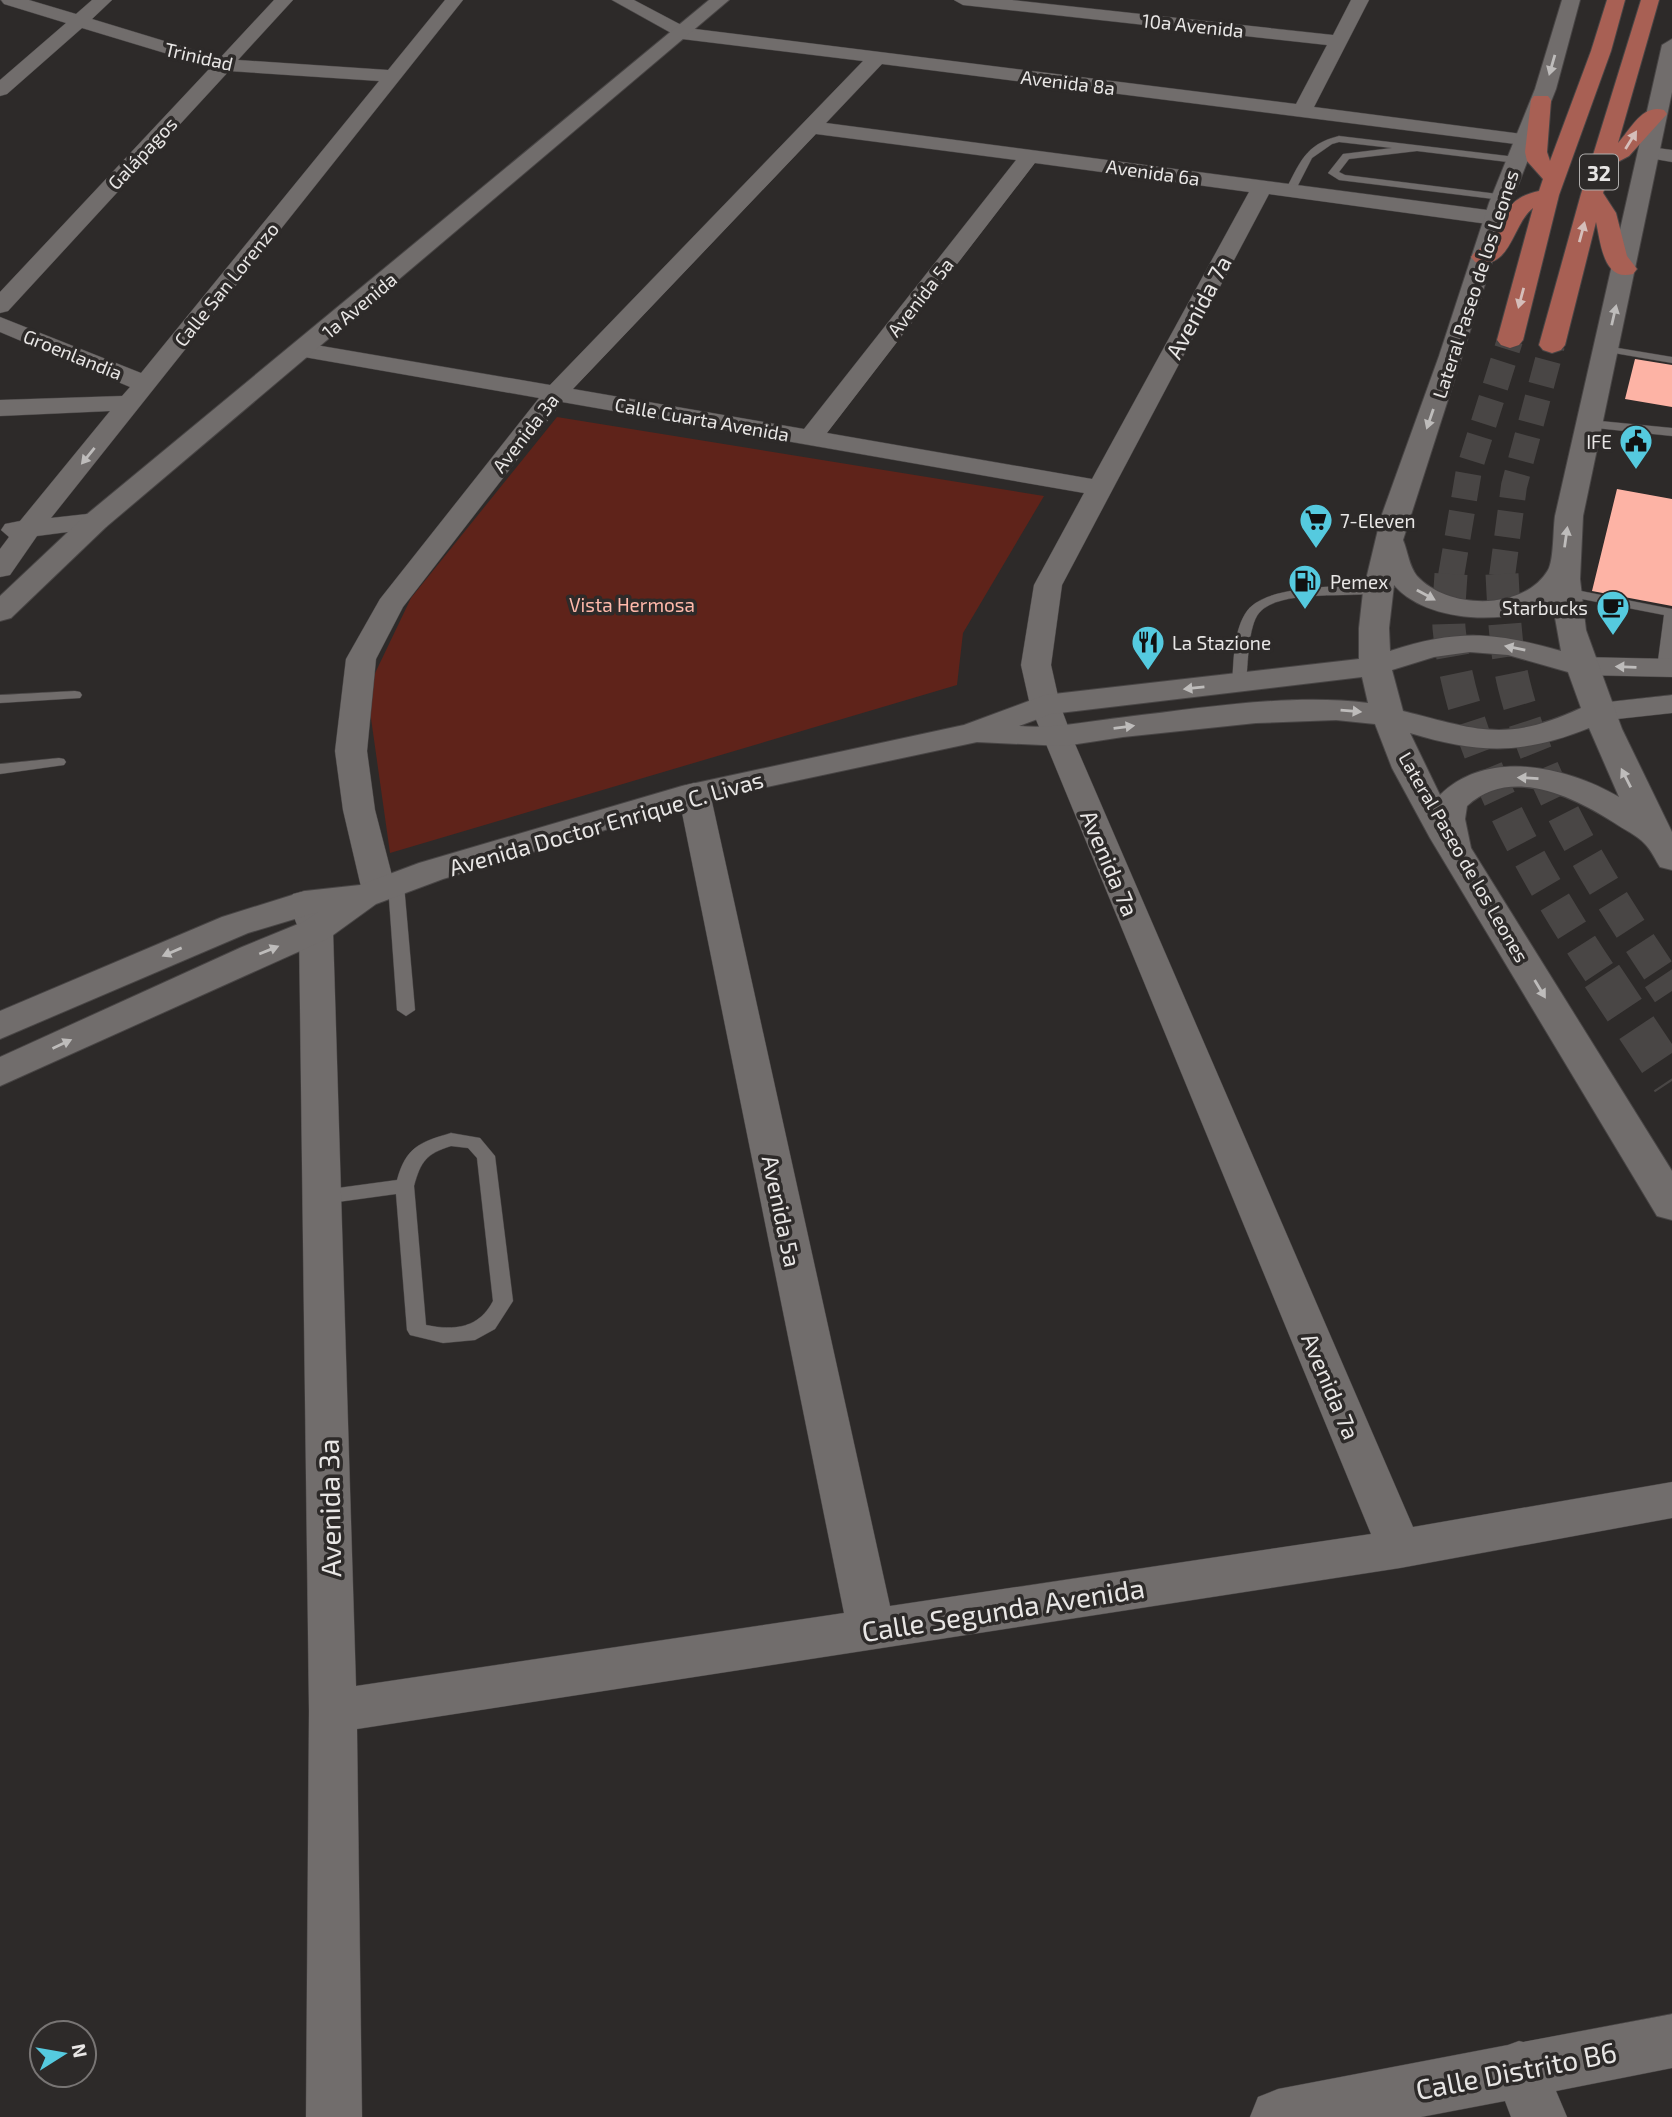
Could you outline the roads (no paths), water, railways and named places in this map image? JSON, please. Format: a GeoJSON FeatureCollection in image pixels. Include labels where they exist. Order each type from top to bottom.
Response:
{"type":"FeatureCollection","features":[{"type":"Feature","properties":{"kind":"main road","name":"32"},"geometry":{"type":"LineString","coordinates":[[1510,340],[1551,187],[1601,51],[1616,0]]}},
{"type":"Feature","properties":{"kind":"main road","name":"32"},"geometry":{"type":"LineString","coordinates":[[1552,345],[1592,194],[1650,0]]}},
{"type":"Feature","properties":{"kind":"main road"},"geometry":{"type":"LineString","coordinates":[[1483,257],[1496,248],[1519,206],[1551,187],[1545,171],[1534,156],[1542,122],[1541,100]]}},
{"type":"Feature","properties":{"kind":"main road"},"geometry":{"type":"LineString","coordinates":[[1602,160],[1622,154],[1638,130],[1657,114]]}},
{"type":"Feature","properties":{"kind":"main road"},"geometry":{"type":"LineString","coordinates":[[1592,194],[1606,211],[1615,260],[1625,269]]}},
{"type":"Feature","properties":{"kind":"street","name":"Trinidad"},"geometry":{"type":"LineString","coordinates":[[10,0],[223,65],[394,76]]}},
{"type":"Feature","properties":{"kind":"street"},"geometry":{"type":"LineString","coordinates":[[0,90],[103,0]]}},
{"type":"Feature","properties":{"kind":"street","name":"Galápagos"},"geometry":{"type":"LineString","coordinates":[[0,306],[284,0]]}},
{"type":"Feature","properties":{"kind":"street","name":"Calle San Lorenzo"},"geometry":{"type":"LineString","coordinates":[[0,569],[29,528],[454,0]]}},
{"type":"Feature","properties":{"kind":"street","name":"Avenida 8a"},"geometry":{"type":"LineString","coordinates":[[621,0],[682,33],[1302,111],[1520,150]]}},
{"type":"Feature","properties":{"kind":"street","name":"1a Avenida"},"geometry":{"type":"LineString","coordinates":[[0,612],[96,522],[720,0]]}},
{"type":"Feature","properties":{"kind":"street","name":"10a Avenida"},"geometry":{"type":"LineString","coordinates":[[963,0],[1340,41]]}},
{"type":"Feature","properties":{"kind":"street"},"geometry":{"type":"LineString","coordinates":[[1129,19],[1143,0]]}},
{"type":"Feature","properties":{"kind":"street"},"geometry":{"type":"LineString","coordinates":[[1302,111],[1360,0]]}},
{"type":"Feature","properties":{"kind":"street","name":"Lateral Paseo de los Leones"},"geometry":{"type":"LineString","coordinates":[[1571,0],[1541,100],[1498,208],[1390,542],[1378,589],[1373,634],[1376,665],[1387,715],[1409,766],[1457,853],[1672,1205]]}},
{"type":"Feature","properties":{"kind":"street"},"geometry":{"type":"LineString","coordinates":[[1668,852],[1619,763],[1581,666],[1569,618],[1565,580],[1569,516],[1606,349],[1625,269],[1661,154],[1657,114],[1668,78],[1672,45]]}},
{"type":"Feature","properties":{"kind":"street","name":"Avenida 3a"},"geometry":{"type":"LineString","coordinates":[[380,891],[359,810],[351,751],[361,659],[390,605],[555,394],[877,58]]}},
{"type":"Feature","properties":{"kind":"street","name":"Avenida 6a"},"geometry":{"type":"LineString","coordinates":[[810,127],[1276,189],[1498,208]]}},
{"type":"Feature","properties":{"kind":"street","name":"Avenida 5a"},"geometry":{"type":"LineString","coordinates":[[810,438],[1030,156]]}},
{"type":"Feature","properties":{"kind":"street","name":"Avenida 7a"},"geometry":{"type":"LineString","coordinates":[[1276,189],[1100,488],[1048,585],[1036,665],[1056,737],[1400,1549]]}},
{"type":"Feature","properties":{"kind":"street","name":"Groenlandia"},"geometry":{"type":"LineString","coordinates":[[0,324],[138,393]]}},
{"type":"Feature","properties":{"kind":"street","name":"Calle Cuarta Avenida"},"geometry":{"type":"LineString","coordinates":[[304,350],[1100,488]]}},
{"type":"Feature","properties":{"kind":"street"},"geometry":{"type":"LineString","coordinates":[[0,408],[138,393]]}},
{"type":"Feature","properties":{"kind":"street"},"geometry":{"type":"LineString","coordinates":[[0,532],[96,522]]}},
{"type":"Feature","properties":{"kind":"street"},"geometry":{"type":"LineString","coordinates":[[1390,542],[1398,570],[1411,587],[1433,600],[1462,607],[1490,609],[1516,605],[1538,597],[1565,580]]}},
{"type":"Feature","properties":{"kind":"street","name":"Avenida Doctor Enrique C. Livas"},"geometry":{"type":"LineString","coordinates":[[0,1026],[236,925],[311,916],[431,871],[694,793],[973,733],[1045,705],[1376,665],[1430,648],[1469,643],[1510,646],[1581,666],[1668,668]]}},
{"type":"Feature","properties":{"kind":"street","name":"Avenida Doctor Enrique C. Livas"},"geometry":{"type":"LineString","coordinates":[[973,733],[1056,737],[1122,727],[1339,710],[1387,715],[1457,736],[1493,741],[1529,738],[1575,724],[1599,712],[1672,704]]}},
{"type":"Feature","properties":{"kind":"street"},"geometry":{"type":"LineString","coordinates":[[1457,853],[1448,819],[1451,803],[1473,785],[1504,777],[1533,776],[1600,798],[1668,852]]}},
{"type":"Feature","properties":{"kind":"street","name":"Avenida 5a"},"geometry":{"type":"LineString","coordinates":[[694,793],[871,1628]]}},
{"type":"Feature","properties":{"kind":"street","name":"Avenida 3a"},"geometry":{"type":"LineString","coordinates":[[311,916],[323,1197],[333,1711],[334,2117]]}},
{"type":"Feature","properties":{"kind":"street","name":"Avenida Doctor Enrique C. Livas"},"geometry":{"type":"LineString","coordinates":[[0,1073],[255,955],[311,916]]}},
{"type":"Feature","properties":{"kind":"street","name":"Calle Segunda Avenida"},"geometry":{"type":"LineString","coordinates":[[333,1711],[1400,1549],[1672,1500]]}},
{"type":"Feature","properties":{"kind":"street","name":"Calle Distrito B6"},"geometry":{"type":"LineString","coordinates":[[1278,2117],[1519,2068],[1672,2041]]}},
{"type":"Feature","properties":{"kind":"street"},"geometry":{"type":"LineString","coordinates":[[1519,2068],[1539,2117]]}},
{"type":"Feature","properties":{"kind":"lane"},"geometry":{"type":"LineString","coordinates":[[1276,189],[1316,146],[1325,141],[1359,140],[1420,148],[1520,150]]}},
{"type":"Feature","properties":{"kind":"lane"},"geometry":{"type":"LineString","coordinates":[[1420,148],[1346,156],[1333,173],[1343,178],[1498,208]]}},
{"type":"Feature","properties":{"kind":"lane"},"geometry":{"type":"LineString","coordinates":[[1606,349],[1672,360]]}},
{"type":"Feature","properties":{"kind":"lane"},"geometry":{"type":"LineString","coordinates":[[1590,424],[1672,432]]}},
{"type":"Feature","properties":{"kind":"lane"},"geometry":{"type":"LineString","coordinates":[[1565,580],[1671,613],[1668,668]]}},
{"type":"Feature","properties":{"kind":"lane"},"geometry":{"type":"LineString","coordinates":[[1239,683],[1247,625],[1254,609],[1273,599],[1378,589]]}},
{"type":"Feature","properties":{"kind":"lane"},"geometry":{"type":"LineString","coordinates":[[0,699],[75,695]]}},
{"type":"Feature","properties":{"kind":"lane"},"geometry":{"type":"LineString","coordinates":[[0,769],[59,762]]}},
{"type":"Feature","properties":{"kind":"lane"},"geometry":{"type":"LineString","coordinates":[[380,891],[406,1010]]}},
{"type":"Feature","properties":{"kind":"lane"},"geometry":{"type":"LineString","coordinates":[[451,1139],[474,1143],[486,1156],[503,1301],[496,1318],[479,1332],[443,1338],[417,1330],[405,1186],[411,1164],[426,1147],[451,1139]]}},
{"type":"Feature","properties":{"kind":"lane"},"geometry":{"type":"LineString","coordinates":[[323,1197],[405,1186]]}},
{"type":"Feature","properties":{"kind":"tunnel"},"geometry":{"type":"LineString","coordinates":[[1451,576],[1469,470],[1510,340]]}},
{"type":"Feature","properties":{"kind":"tunnel"},"geometry":{"type":"LineString","coordinates":[[1502,575],[1514,486],[1552,345]]}},
{"type":"Feature","properties":{"kind":"tunnel"},"geometry":{"type":"LineString","coordinates":[[1451,574],[1449,628],[1456,673],[1468,719],[1485,765],[1528,855],[1603,978]]}},
{"type":"Feature","properties":{"kind":"tunnel"},"geometry":{"type":"LineString","coordinates":[[1502,575],[1505,630],[1511,671],[1540,763],[1576,838],[1663,978]]}},
{"type":"Feature","properties":{"kind":"tunnel"},"geometry":{"type":"LineString","coordinates":[[1602,976],[1672,1081]]}},
{"type":"Feature","properties":{"kind":"tunnel"},"geometry":{"type":"LineString","coordinates":[[1662,976],[1672,991]]}},
{"type":"Feature","properties":{"kind":"place","name":"IFE"},"geometry":{"type":"Point","coordinates":[1636,471]}},
{"type":"Feature","properties":{"kind":"place","name":"7-Eleven"},"geometry":{"type":"Point","coordinates":[1316,550]}},
{"type":"Feature","properties":{"kind":"place","name":"Pemex"},"geometry":{"type":"Point","coordinates":[1305,611]}},
{"type":"Feature","properties":{"kind":"place","name":"Starbucks"},"geometry":{"type":"Point","coordinates":[1613,637]}},
{"type":"Feature","properties":{"kind":"place","name":"La Stazione"},"geometry":{"type":"Point","coordinates":[1148,672]}},
{"type":"Feature","properties":{"kind":"park label","name":"Vista Hermosa"},"geometry":{"type":"Point","coordinates":[632,604]}}]}
